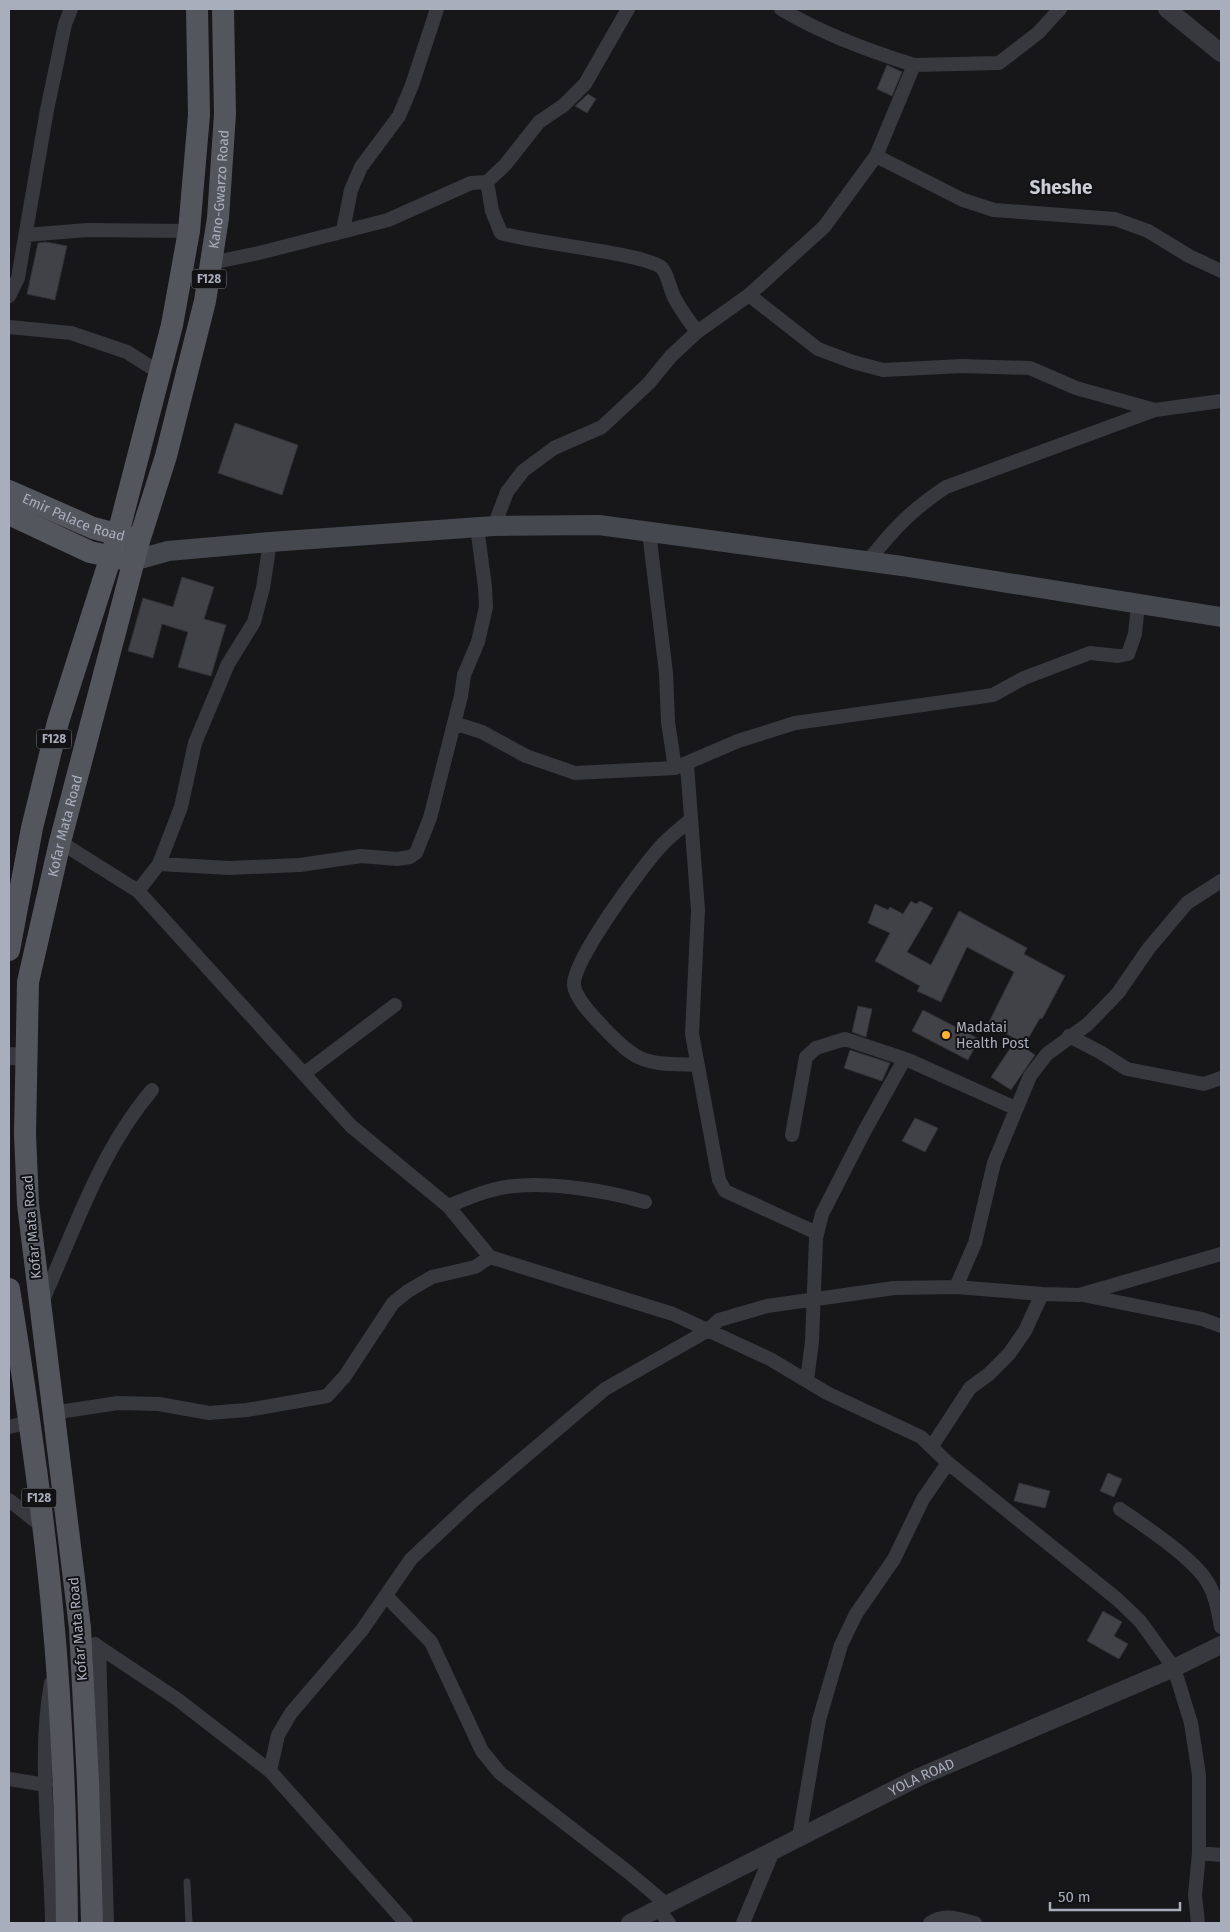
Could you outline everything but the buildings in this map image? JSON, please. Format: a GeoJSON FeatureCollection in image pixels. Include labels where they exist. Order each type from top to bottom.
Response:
{"type":"FeatureCollection","features":[{"type":"Feature","properties":{"kind":"main road","name":"Kano-Gwarzo Road"},"geometry":{"type":"LineString","coordinates":[[118,534],[172,325],[189,231],[199,115],[197,9]]}},
{"type":"Feature","properties":{"kind":"main road","name":"Kano-Gwarzo Road"},"geometry":{"type":"LineString","coordinates":[[138,550],[180,402],[205,301],[211,263],[218,218],[224,114],[223,9]]}},
{"type":"Feature","properties":{"kind":"main road","name":"Emir Palace Road"},"geometry":{"type":"LineString","coordinates":[[9,491],[93,528],[118,534],[138,550]]}},
{"type":"Feature","properties":{"kind":"main road","name":"Emir Palace Road"},"geometry":{"type":"LineString","coordinates":[[9,514],[90,552],[110,557],[138,550]]}},
{"type":"Feature","properties":{"kind":"main road"},"geometry":{"type":"LineString","coordinates":[[138,550],[168,550],[485,527],[599,525],[868,561],[1221,617]]}},
{"type":"Feature","properties":{"kind":"main road","name":"Kofar Mata Road"},"geometry":{"type":"LineString","coordinates":[[9,950],[32,828],[58,722],[118,534]]}},
{"type":"Feature","properties":{"kind":"main road","name":"Kofar Mata Road"},"geometry":{"type":"LineString","coordinates":[[92,1923],[85,1709],[80,1634],[28,1204],[26,1134],[18,1057],[28,982],[60,842],[138,550]]}},
{"type":"Feature","properties":{"kind":"main road","name":"Kofar Mata Road"},"geometry":{"type":"LineString","coordinates":[[9,1289],[19,1425],[42,1527],[52,1608],[59,1708],[68,1923]]}},
{"type":"Feature","properties":{"kind":"street"},"geometry":{"type":"LineString","coordinates":[[9,296],[18,278],[47,110],[71,9]]}},
{"type":"Feature","properties":{"kind":"street"},"geometry":{"type":"LineString","coordinates":[[343,230],[351,190],[360,167],[399,116],[412,85],[436,9]]}},
{"type":"Feature","properties":{"kind":"street"},"geometry":{"type":"LineString","coordinates":[[211,263],[259,253],[388,220],[471,183],[487,182],[505,165],[539,122],[564,105],[585,84],[628,9]]}},
{"type":"Feature","properties":{"kind":"street"},"geometry":{"type":"LineString","coordinates":[[781,9],[797,19],[886,56],[914,65],[999,63],[1038,33],[1060,9]]}},
{"type":"Feature","properties":{"kind":"street"},"geometry":{"type":"LineString","coordinates":[[1167,9],[1221,53]]}},
{"type":"Feature","properties":{"kind":"street"},"geometry":{"type":"LineString","coordinates":[[159,864],[229,868],[300,865],[361,856],[397,859],[410,858],[416,853],[430,818],[464,675],[478,642],[486,607],[485,527],[507,492],[523,471],[554,448],[602,426],[649,383],[671,356],[697,332],[749,295],[824,227],[876,156],[914,65]]}},
{"type":"Feature","properties":{"kind":"street"},"geometry":{"type":"LineString","coordinates":[[876,156],[963,200],[994,210],[1115,218],[1148,231],[1189,256],[1221,271]]}},
{"type":"Feature","properties":{"kind":"street"},"geometry":{"type":"LineString","coordinates":[[487,182],[492,210],[501,233],[520,239],[654,263],[662,269],[674,298],[697,332]]}},
{"type":"Feature","properties":{"kind":"street"},"geometry":{"type":"LineString","coordinates":[[26,234],[96,230],[189,231]]}},
{"type":"Feature","properties":{"kind":"street"},"geometry":{"type":"LineString","coordinates":[[749,295],[818,349],[853,362],[883,370],[962,366],[1030,368],[1076,388],[1155,410]]}},
{"type":"Feature","properties":{"kind":"street"},"geometry":{"type":"LineString","coordinates":[[9,327],[71,333],[127,352],[160,373]]}},
{"type":"Feature","properties":{"kind":"street"},"geometry":{"type":"LineString","coordinates":[[868,561],[896,526],[919,505],[946,487],[1155,410],[1221,401]]}},
{"type":"Feature","properties":{"kind":"street"},"geometry":{"type":"LineString","coordinates":[[649,532],[666,673],[668,722],[681,766],[690,820],[698,910],[692,1034],[721,1187],[724,1191],[817,1233]]}},
{"type":"Feature","properties":{"kind":"street"},"geometry":{"type":"LineString","coordinates":[[138,891],[159,864],[181,807],[195,743],[228,664],[254,622],[264,588],[270,542]]}},
{"type":"Feature","properties":{"kind":"street"},"geometry":{"type":"LineString","coordinates":[[454,723],[482,732],[526,756],[575,773],[681,766],[738,742],[795,724],[993,695],[1024,678],[1090,653],[1118,656],[1128,654],[1135,634],[1138,604]]}},
{"type":"Feature","properties":{"kind":"street"},"geometry":{"type":"LineString","coordinates":[[690,820],[662,845],[591,941],[577,970],[574,986],[587,1010],[625,1050],[651,1063],[697,1065]]}},
{"type":"Feature","properties":{"kind":"street"},"geometry":{"type":"LineString","coordinates":[[60,842],[138,891],[305,1073],[351,1126],[448,1206],[490,1257],[672,1314],[770,1359],[827,1393],[921,1437],[948,1463],[1117,1599],[1140,1622],[1174,1668],[1191,1724],[1200,1775],[1199,1853],[1195,1895],[1198,1923]]}},
{"type":"Feature","properties":{"kind":"street"},"geometry":{"type":"LineString","coordinates":[[956,1287],[976,1243],[994,1164],[1030,1076],[1047,1054],[1088,1024],[1118,993],[1149,948],[1187,903],[1221,881]]}},
{"type":"Feature","properties":{"kind":"street"},"geometry":{"type":"LineString","coordinates":[[305,1073],[395,1005]]}},
{"type":"Feature","properties":{"kind":"street"},"geometry":{"type":"LineString","coordinates":[[1070,1036],[1127,1069],[1204,1084],[1221,1078]]}},
{"type":"Feature","properties":{"kind":"street"},"geometry":{"type":"LineString","coordinates":[[792,1135],[806,1057],[816,1048],[845,1039],[904,1060],[1016,1108]]}},
{"type":"Feature","properties":{"kind":"street"},"geometry":{"type":"LineString","coordinates":[[807,1380],[812,1342],[813,1264],[817,1233],[826,1206],[904,1060]]}},
{"type":"Feature","properties":{"kind":"street"},"geometry":{"type":"LineString","coordinates":[[40,1307],[111,1147],[132,1114],[152,1090]]}},
{"type":"Feature","properties":{"kind":"street"},"geometry":{"type":"LineString","coordinates":[[448,1206],[494,1189],[529,1186],[576,1187],[645,1202]]}},
{"type":"Feature","properties":{"kind":"street"},"geometry":{"type":"LineString","coordinates":[[1079,1295],[1221,1254]]}},
{"type":"Feature","properties":{"kind":"street"},"geometry":{"type":"LineString","coordinates":[[52,1413],[118,1402],[159,1404],[209,1413],[247,1410],[327,1396],[345,1376],[393,1303],[408,1291],[432,1277],[475,1267],[490,1257]]}},
{"type":"Feature","properties":{"kind":"street"},"geometry":{"type":"LineString","coordinates":[[270,1770],[278,1735],[290,1713],[362,1630],[411,1559],[474,1500],[605,1388],[707,1331],[719,1320],[767,1306],[814,1298],[894,1288],[956,1287],[1079,1295],[1202,1320],[1221,1326]]}},
{"type":"Feature","properties":{"kind":"street"},"geometry":{"type":"LineString","coordinates":[[932,1446],[970,1388],[989,1374],[1009,1354],[1025,1331],[1042,1294]]}},
{"type":"Feature","properties":{"kind":"street"},"geometry":{"type":"LineString","coordinates":[[799,1837],[819,1720],[841,1645],[856,1614],[894,1559],[923,1499],[948,1463]]}},
{"type":"Feature","properties":{"kind":"street"},"geometry":{"type":"LineString","coordinates":[[9,1500],[42,1527]]}},
{"type":"Feature","properties":{"kind":"street"},"geometry":{"type":"LineString","coordinates":[[1120,1509],[1162,1539],[1207,1581],[1214,1594],[1221,1627]]}},
{"type":"Feature","properties":{"kind":"street"},"geometry":{"type":"LineString","coordinates":[[386,1596],[431,1642],[482,1750],[500,1773],[621,1866],[662,1907],[669,1923]]}},
{"type":"Feature","properties":{"kind":"street"},"geometry":{"type":"LineString","coordinates":[[80,1634],[177,1699],[270,1770],[406,1923]]}},
{"type":"Feature","properties":{"kind":"street","name":"YOLA ROAD"},"geometry":{"type":"LineString","coordinates":[[630,1923],[919,1777],[1174,1668],[1221,1645]]}},
{"type":"Feature","properties":{"kind":"street"},"geometry":{"type":"LineString","coordinates":[[99,1647],[107,1923]]}},
{"type":"Feature","properties":{"kind":"street"},"geometry":{"type":"LineString","coordinates":[[52,1923],[46,1785],[47,1706],[55,1663]]}},
{"type":"Feature","properties":{"kind":"street"},"geometry":{"type":"LineString","coordinates":[[9,1779],[46,1785]]}},
{"type":"Feature","properties":{"kind":"street"},"geometry":{"type":"LineString","coordinates":[[743,1923],[774,1849]]}},
{"type":"Feature","properties":{"kind":"street"},"geometry":{"type":"LineString","coordinates":[[1199,1853],[1221,1855]]}},
{"type":"Feature","properties":{"kind":"street"},"geometry":{"type":"LineString","coordinates":[[930,1923],[938,1918],[949,1917],[975,1923]]}},
{"type":"Feature","properties":{"kind":"lane"},"geometry":{"type":"LineString","coordinates":[[187,1882],[189,1923]]}},
{"type":"Feature","properties":{"kind":"place","name":"Madatai Health Post"},"geometry":{"type":"Point","coordinates":[946,1035]}},
{"type":"Feature","properties":{"kind":"district","name":"Sheshe"},"geometry":{"type":"Point","coordinates":[1061,187]}}]}
